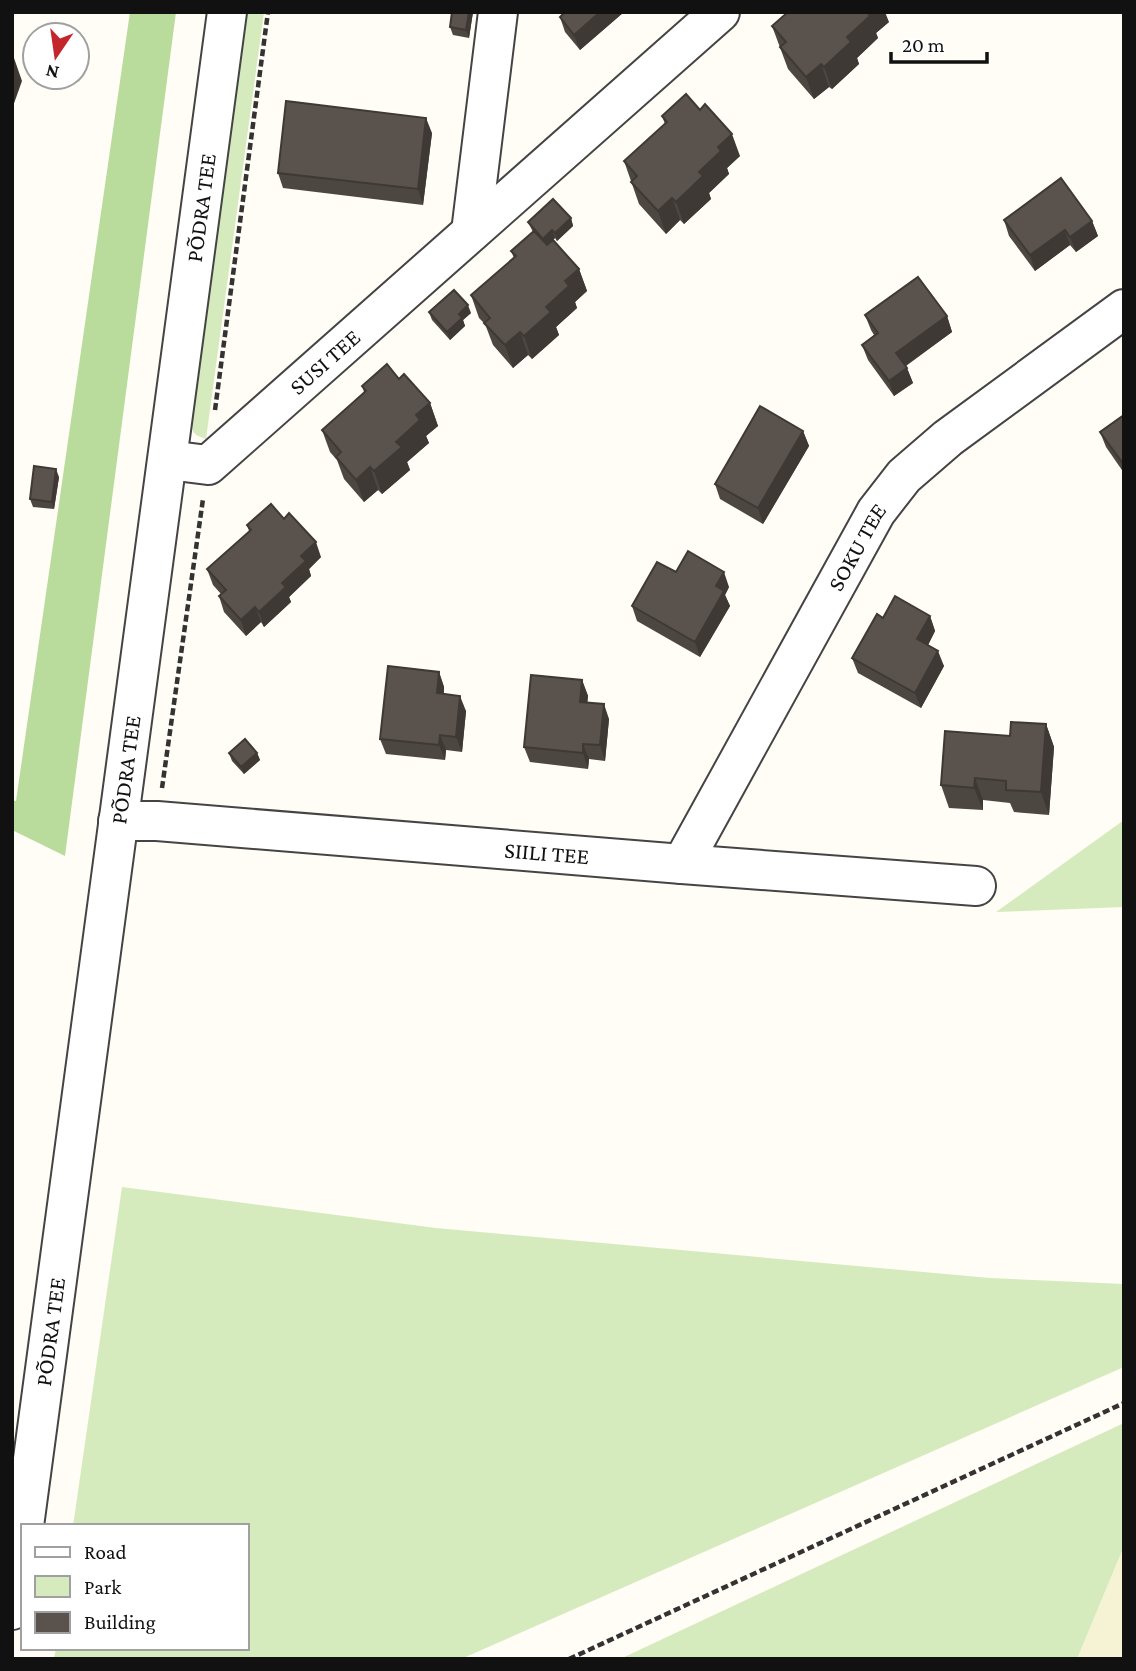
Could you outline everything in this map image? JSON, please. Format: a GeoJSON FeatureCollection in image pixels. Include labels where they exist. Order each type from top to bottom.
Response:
{"type":"FeatureCollection","features":[{"type":"Feature","properties":{"kind":"street"},"geometry":{"type":"LineString","coordinates":[[471,232],[498,12]]}},
{"type":"Feature","properties":{"kind":"street","name":"SUSI TEE"},"geometry":{"type":"LineString","coordinates":[[167,460],[208,465],[719,12]]}},
{"type":"Feature","properties":{"kind":"street","name":"PÕDRA TEE"},"geometry":{"type":"LineString","coordinates":[[23,1524],[226,14]]}},
{"type":"Feature","properties":{"kind":"street","name":"SOKU TEE"},"geometry":{"type":"LineString","coordinates":[[682,864],[876,512],[904,476],[948,438],[1124,309]]}},
{"type":"Feature","properties":{"kind":"street","name":"SIILI TEE"},"geometry":{"type":"LineString","coordinates":[[118,821],[171,822],[976,886]]}},
{"type":"Feature","properties":{"kind":"street"},"geometry":{"type":"LineString","coordinates":[[12,1610],[21,1546]]}},
{"type":"Feature","properties":{"kind":"path"},"geometry":{"type":"LineString","coordinates":[[569,1659],[1124,1403]]}},
{"type":"Feature","properties":{"kind":"shaded area"},"geometry":{"type":"Polygon","coordinates":[[[1124,1546],[1124,1659],[1077,1659],[1124,1546]]]}},
{"type":"Feature","properties":{"kind":"green space"},"geometry":{"type":"Polygon","coordinates":[[[130,12],[176,12],[65,856],[12,830],[12,800],[16,801],[130,12]]]}},
{"type":"Feature","properties":{"kind":"green space"},"geometry":{"type":"Polygon","coordinates":[[[246,12],[264,12],[206,439],[194,433],[192,421],[246,12]]]}},
{"type":"Feature","properties":{"kind":"green space"},"geometry":{"type":"Polygon","coordinates":[[[1124,820],[1124,907],[996,912],[1124,820]]]}},
{"type":"Feature","properties":{"kind":"green space"},"geometry":{"type":"Polygon","coordinates":[[[122,1187],[436,1228],[990,1278],[1124,1284],[1124,1367],[461,1659],[54,1659],[56,1650],[248,1650],[248,1524],[73,1524],[122,1187]]]}},
{"type":"Feature","properties":{"kind":"green space"},"geometry":{"type":"Polygon","coordinates":[[[1124,1423],[1124,1546],[1077,1659],[620,1659],[1124,1423]]]}},
{"type":"Feature","properties":{"kind":"building"},"geometry":{"type":"Polygon","coordinates":[[[452,12],[469,12],[466,30],[450,27],[452,12]]]}},
{"type":"Feature","properties":{"kind":"building"},"geometry":{"type":"Polygon","coordinates":[[[565,12],[600,12],[574,35],[560,17],[565,12]]]}},
{"type":"Feature","properties":{"kind":"building"},"geometry":{"type":"Polygon","coordinates":[[[788,12],[867,12],[870,16],[847,37],[851,42],[824,67],[821,64],[806,77],[780,47],[786,42],[772,26],[788,12]]]}},
{"type":"Feature","properties":{"kind":"building"},"geometry":{"type":"Polygon","coordinates":[[[686,94],[700,110],[705,104],[732,134],[718,147],[721,151],[699,172],[703,176],[676,202],[672,198],[658,211],[631,182],[637,176],[624,161],[667,122],[662,116],[686,94]]]}},
{"type":"Feature","properties":{"kind":"building"},"geometry":{"type":"Polygon","coordinates":[[[286,101],[426,118],[418,189],[278,173],[286,101]]]}},
{"type":"Feature","properties":{"kind":"building"},"geometry":{"type":"Polygon","coordinates":[[[1061,178],[1092,221],[1070,237],[1065,230],[1030,255],[1004,220],[1061,178]]]}},
{"type":"Feature","properties":{"kind":"building"},"geometry":{"type":"Polygon","coordinates":[[[553,199],[571,218],[555,233],[552,230],[543,239],[528,222],[553,199]]]}},
{"type":"Feature","properties":{"kind":"building"},"geometry":{"type":"Polygon","coordinates":[[[534,231],[547,245],[553,240],[579,269],[565,281],[569,286],[546,307],[551,312],[524,336],[520,332],[505,345],[484,323],[490,318],[471,295],[516,256],[511,251],[534,231]]]}},
{"type":"Feature","properties":{"kind":"building"},"geometry":{"type":"Polygon","coordinates":[[[918,277],[947,316],[896,353],[907,368],[889,381],[862,345],[878,333],[865,315],[918,277]]]}},
{"type":"Feature","properties":{"kind":"building"},"geometry":{"type":"Polygon","coordinates":[[[454,290],[468,305],[459,314],[462,318],[447,332],[429,312],[454,290]]]}},
{"type":"Feature","properties":{"kind":"building"},"geometry":{"type":"Polygon","coordinates":[[[387,364],[399,379],[404,374],[430,403],[416,415],[420,420],[396,442],[402,447],[374,471],[370,467],[356,480],[336,457],[341,452],[322,430],[366,391],[362,386],[387,364]]]}},
{"type":"Feature","properties":{"kind":"building"},"geometry":{"type":"Polygon","coordinates":[[[760,406],[803,431],[758,508],[715,484],[760,406]]]}},
{"type":"Feature","properties":{"kind":"building"},"geometry":{"type":"Polygon","coordinates":[[[1124,415],[1124,465],[1100,432],[1124,415]]]}},
{"type":"Feature","properties":{"kind":"building"},"geometry":{"type":"Polygon","coordinates":[[[34,466],[56,469],[52,502],[30,499],[34,466]]]}},
{"type":"Feature","properties":{"kind":"building"},"geometry":{"type":"Polygon","coordinates":[[[271,504],[284,519],[289,513],[316,542],[301,556],[306,561],[282,583],[286,587],[259,612],[255,607],[241,620],[219,596],[226,590],[207,569],[251,530],[247,525],[271,504]]]}},
{"type":"Feature","properties":{"kind":"building"},"geometry":{"type":"Polygon","coordinates":[[[688,551],[724,572],[716,586],[724,591],[695,642],[632,606],[657,562],[676,572],[688,551]]]}},
{"type":"Feature","properties":{"kind":"building"},"geometry":{"type":"Polygon","coordinates":[[[895,596],[930,616],[917,639],[938,651],[915,693],[852,658],[877,614],[883,618],[895,596]]]}},
{"type":"Feature","properties":{"kind":"building"},"geometry":{"type":"Polygon","coordinates":[[[388,666],[439,672],[437,693],[460,696],[456,737],[440,735],[439,745],[380,739],[388,666]]]}},
{"type":"Feature","properties":{"kind":"building"},"geometry":{"type":"Polygon","coordinates":[[[531,675],[582,680],[580,702],[604,704],[600,745],[583,744],[583,753],[524,747],[531,675]]]}},
{"type":"Feature","properties":{"kind":"building"},"geometry":{"type":"Polygon","coordinates":[[[1011,722],[1046,724],[1041,792],[1006,790],[1006,781],[975,778],[974,788],[941,785],[945,731],[1010,736],[1011,722]]]}},
{"type":"Feature","properties":{"kind":"building"},"geometry":{"type":"Polygon","coordinates":[[[245,739],[257,753],[241,767],[229,753],[245,739]]]}}]}
